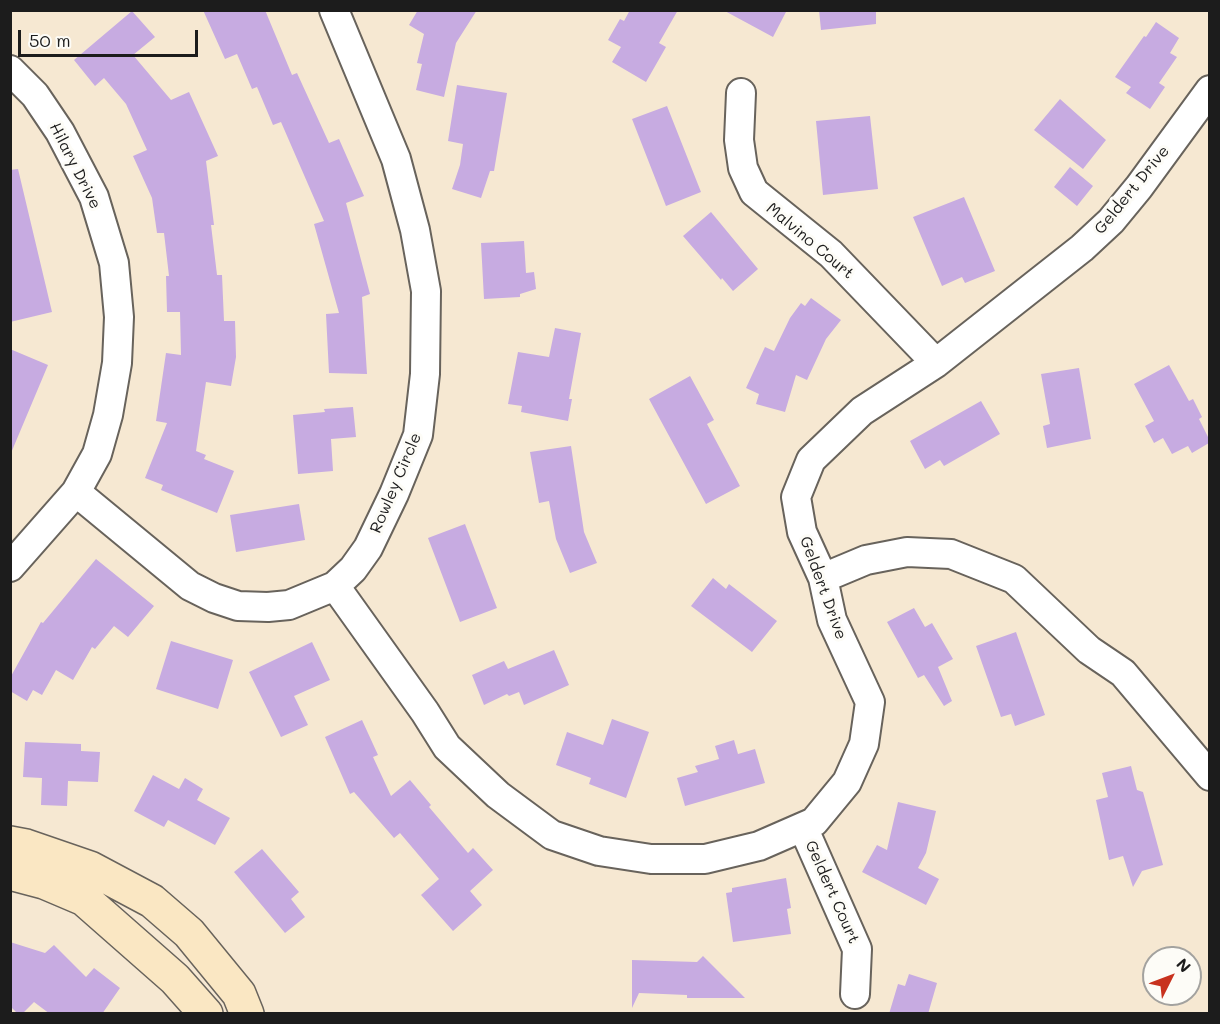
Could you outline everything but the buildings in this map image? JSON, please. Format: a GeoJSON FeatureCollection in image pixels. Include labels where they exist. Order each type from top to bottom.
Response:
{"type":"FeatureCollection","features":[{"type":"Feature","properties":{"kind":"street","name":"Rowley Circle"},"geometry":{"type":"LineString","coordinates":[[76,492],[190,586],[214,598],[238,606],[289,605],[335,586],[368,548],[394,494],[418,435],[425,374],[426,291],[415,230],[396,159],[334,10]]}},
{"type":"Feature","properties":{"kind":"street","name":"Hilary Drive"},"geometry":{"type":"LineString","coordinates":[[10,69],[35,95],[65,141],[94,197],[114,263],[119,317],[117,363],[110,404],[97,454],[76,492],[10,567]]}},
{"type":"Feature","properties":{"kind":"street","name":"Geldert Drive"},"geometry":{"type":"LineString","coordinates":[[335,586],[418,702],[447,747],[498,795],[552,835],[599,851],[651,860],[705,858],[759,846],[814,822],[847,782],[864,744],[870,702],[832,620],[823,578],[802,532],[796,497],[811,460],[862,411],[936,363],[1045,279],[1111,221],[1139,187],[1209,90]]}},
{"type":"Feature","properties":{"kind":"street","name":"Malvino Court"},"geometry":{"type":"LineString","coordinates":[[741,93],[739,140],[743,168],[754,192],[831,254],[936,363]]}},
{"type":"Feature","properties":{"kind":"street"},"geometry":{"type":"LineString","coordinates":[[823,578],[866,560],[907,552],[951,554],[1014,579],[1089,650],[1123,673],[1209,776]]}},
{"type":"Feature","properties":{"kind":"street","name":"Geldert Court"},"geometry":{"type":"LineString","coordinates":[[803,827],[857,949],[855,994]]}},
{"type":"Feature","properties":{"kind":"street"},"geometry":{"type":"LineString","coordinates":[[10,843],[26,846],[90,868],[152,901],[189,933],[239,994],[247,1014]]}},
{"type":"Feature","properties":{"kind":"street"},"geometry":{"type":"LineString","coordinates":[[10,873],[44,882],[84,899],[175,979],[206,1014]]}}]}
